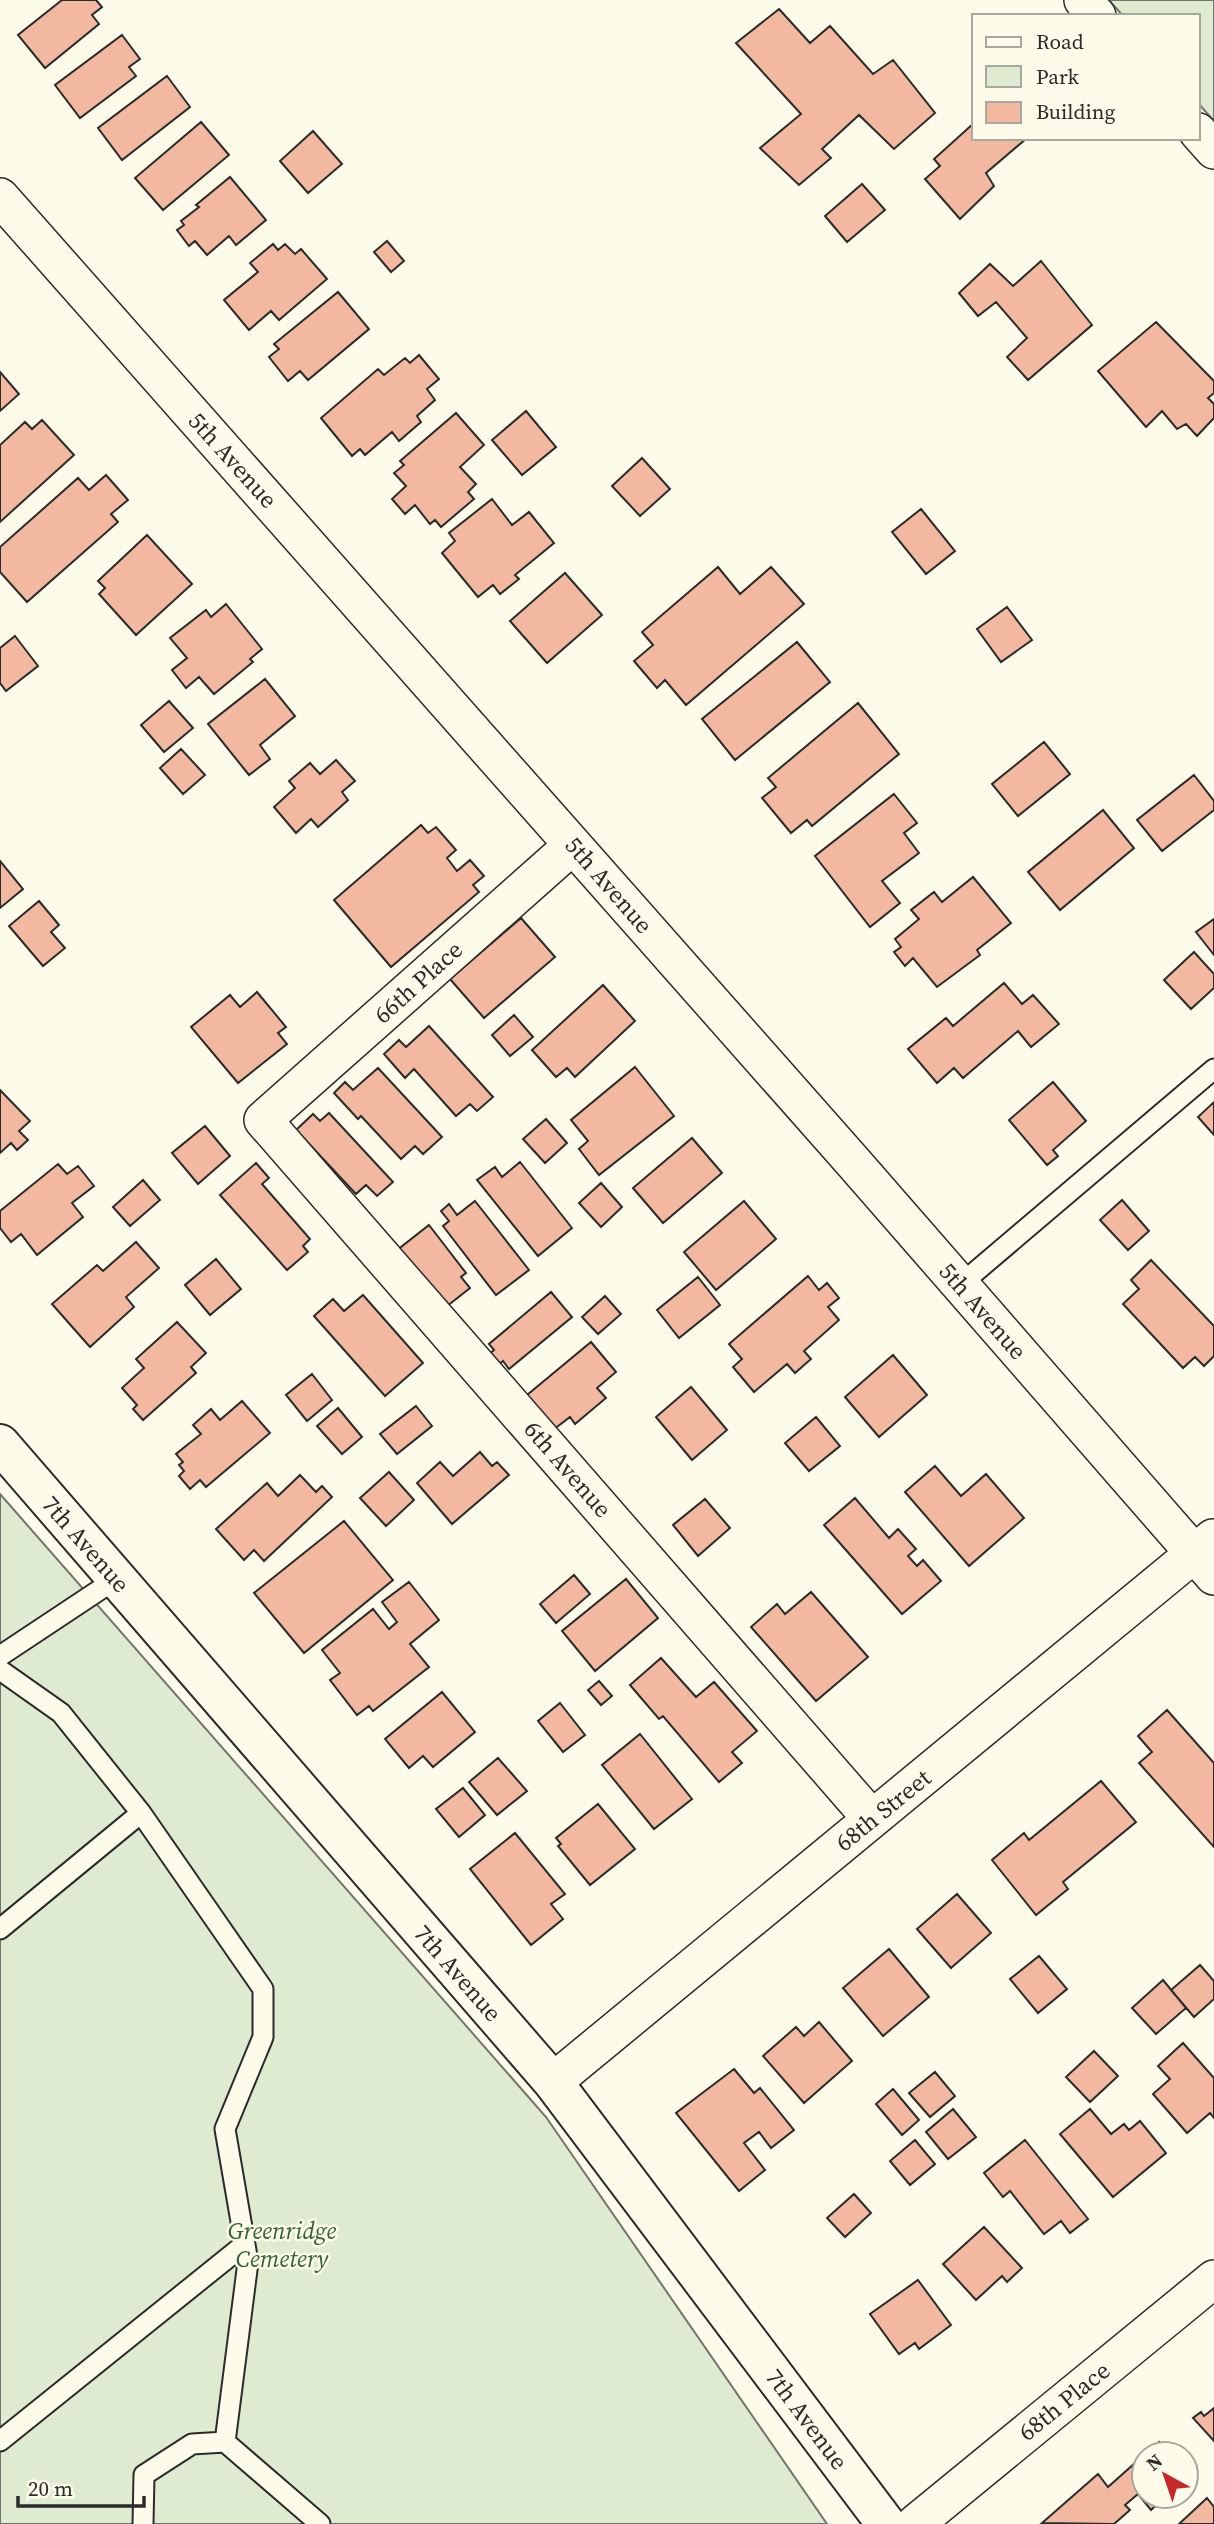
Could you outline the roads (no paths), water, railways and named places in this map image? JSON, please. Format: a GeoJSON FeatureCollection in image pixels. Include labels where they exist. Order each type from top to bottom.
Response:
{"type":"FeatureCollection","features":[{"type":"Feature","properties":{"kind":"street"},"geometry":{"type":"LineString","coordinates":[[1083,0],[1095,14]]}},
{"type":"Feature","properties":{"kind":"street"},"geometry":{"type":"LineString","coordinates":[[1200,134],[1214,150]]}},
{"type":"Feature","properties":{"kind":"street","name":"5th Avenue"},"geometry":{"type":"LineString","coordinates":[[0,197],[961,1284],[1208,1555]]}},
{"type":"Feature","properties":{"kind":"street","name":"66th Place"},"geometry":{"type":"LineString","coordinates":[[263,1120],[573,845]]}},
{"type":"Feature","properties":{"kind":"street","name":"6th Avenue"},"geometry":{"type":"LineString","coordinates":[[263,1120],[872,1819]]}},
{"type":"Feature","properties":{"kind":"street","name":"7th Avenue"},"geometry":{"type":"LineString","coordinates":[[0,1444],[553,2082],[886,2524]]}},
{"type":"Feature","properties":{"kind":"street","name":"68th Street"},"geometry":{"type":"LineString","coordinates":[[553,2082],[872,1819],[1208,1555]]}},
{"type":"Feature","properties":{"kind":"street","name":"68th Place"},"geometry":{"type":"LineString","coordinates":[[915,2524],[1214,2279]]}},
{"type":"Feature","properties":{"kind":"lane"},"geometry":{"type":"LineString","coordinates":[[961,1284],[1214,1069]]}},
{"type":"Feature","properties":{"kind":"lane"},"geometry":{"type":"LineString","coordinates":[[0,1656],[116,1579]]}},
{"type":"Feature","properties":{"kind":"lane"},"geometry":{"type":"LineString","coordinates":[[0,1670],[61,1713],[141,1813],[263,1989],[263,2037],[225,2129],[248,2262],[225,2442]]}},
{"type":"Feature","properties":{"kind":"lane"},"geometry":{"type":"LineString","coordinates":[[0,1929],[141,1813]]}},
{"type":"Feature","properties":{"kind":"lane"},"geometry":{"type":"LineString","coordinates":[[0,2441],[245,2244]]}},
{"type":"Feature","properties":{"kind":"lane"},"geometry":{"type":"LineString","coordinates":[[143,2524],[144,2475],[192,2444],[225,2442],[320,2524]]}},
{"type":"Feature","properties":{"kind":"park label","name":"Greenridge Cemetery"},"geometry":{"type":"Point","coordinates":[282,2244]}}]}
